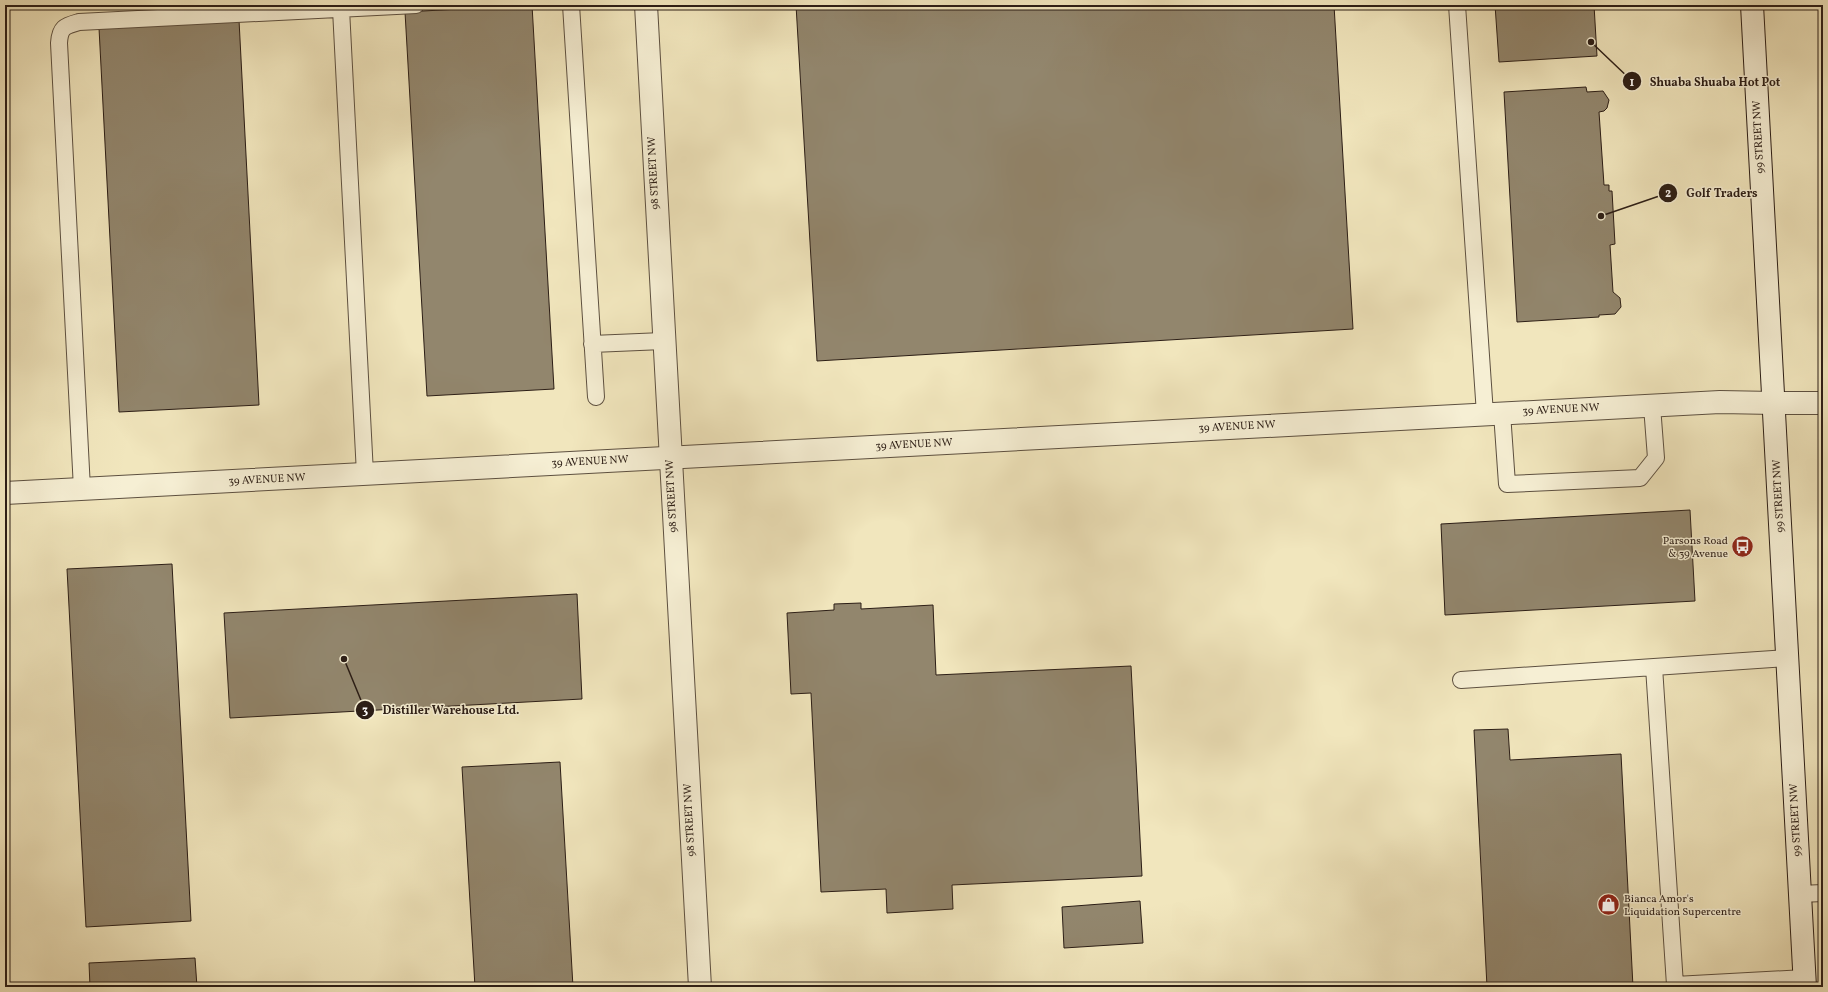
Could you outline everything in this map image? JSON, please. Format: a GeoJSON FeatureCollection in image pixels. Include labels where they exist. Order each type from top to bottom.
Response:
{"type":"FeatureCollection","features":[{"type":"Feature","properties":{"kind":"street","name":"98 STREET NW"},"geometry":{"type":"LineString","coordinates":[[646,5],[663,340],[700,987]]}},
{"type":"Feature","properties":{"kind":"street","name":"99 STREET NW"},"geometry":{"type":"LineString","coordinates":[[1752,5],[1805,983]]}},
{"type":"Feature","properties":{"kind":"street","name":"39 AVENUE NW"},"geometry":{"type":"LineString","coordinates":[[5,493],[1720,402],[1823,403]]}},
{"type":"Feature","properties":{"kind":"lane"},"geometry":{"type":"LineString","coordinates":[[82,489],[59,43],[60,32],[67,26],[79,22],[416,5]]}},
{"type":"Feature","properties":{"kind":"lane"},"geometry":{"type":"LineString","coordinates":[[571,5],[596,397]]}},
{"type":"Feature","properties":{"kind":"lane"},"geometry":{"type":"LineString","coordinates":[[1456,5],[1494,414],[1507,484],[1640,478],[1656,458],[1652,406]]}},
{"type":"Feature","properties":{"kind":"lane"},"geometry":{"type":"LineString","coordinates":[[341,9],[365,474]]}},
{"type":"Feature","properties":{"kind":"lane"},"geometry":{"type":"LineString","coordinates":[[592,344],[663,340]]}},
{"type":"Feature","properties":{"kind":"lane"},"geometry":{"type":"LineString","coordinates":[[1461,680],[1788,658]]}},
{"type":"Feature","properties":{"kind":"lane"},"geometry":{"type":"LineString","coordinates":[[1654,667],[1675,986],[1805,983]]}},
{"type":"Feature","properties":{"kind":"lane"},"geometry":{"type":"LineString","coordinates":[[1800,894],[1823,893]]}},
{"type":"Feature","properties":{"kind":"building"},"geometry":{"type":"Polygon","coordinates":[[[24,5],[75,5],[24,8],[24,5]]]}},
{"type":"Feature","properties":{"kind":"building"},"geometry":{"type":"Polygon","coordinates":[[[532,5],[554,389],[427,396],[405,12],[532,5]]]}},
{"type":"Feature","properties":{"kind":"building"},"geometry":{"type":"Polygon","coordinates":[[[796,5],[1334,5],[1353,329],[817,361],[796,5]]]}},
{"type":"Feature","properties":{"kind":"building"},"geometry":{"type":"Polygon","coordinates":[[[1495,5],[1594,5],[1597,56],[1499,62],[1495,5]]]}},
{"type":"Feature","properties":{"kind":"building"},"geometry":{"type":"Polygon","coordinates":[[[239,20],[259,405],[119,412],[99,28],[239,20]]]}},
{"type":"Feature","properties":{"kind":"building"},"geometry":{"type":"Polygon","coordinates":[[[1586,87],[1587,92],[1603,91],[1609,100],[1607,108],[1604,111],[1599,112],[1604,185],[1609,185],[1609,191],[1612,191],[1615,244],[1610,245],[1613,292],[1620,298],[1621,307],[1615,314],[1599,315],[1599,317],[1517,322],[1504,92],[1586,87]]]}},
{"type":"Feature","properties":{"kind":"building"},"geometry":{"type":"Polygon","coordinates":[[[1690,510],[1695,601],[1445,615],[1441,524],[1690,510]]]}},
{"type":"Feature","properties":{"kind":"building"},"geometry":{"type":"Polygon","coordinates":[[[172,564],[191,921],[86,927],[67,569],[172,564]]]}},
{"type":"Feature","properties":{"kind":"building"},"geometry":{"type":"Polygon","coordinates":[[[577,594],[582,699],[230,718],[224,613],[577,594]]]}},
{"type":"Feature","properties":{"kind":"building"},"geometry":{"type":"Polygon","coordinates":[[[861,603],[861,609],[933,605],[936,675],[1131,666],[1142,876],[952,885],[953,909],[887,913],[886,889],[821,892],[811,693],[791,694],[787,613],[834,610],[834,604],[861,603]]]}},
{"type":"Feature","properties":{"kind":"building"},"geometry":{"type":"Polygon","coordinates":[[[1508,729],[1510,760],[1621,754],[1633,987],[1487,987],[1474,730],[1508,729]]]}},
{"type":"Feature","properties":{"kind":"building"},"geometry":{"type":"Polygon","coordinates":[[[560,762],[573,987],[475,987],[462,767],[560,762]]]}},
{"type":"Feature","properties":{"kind":"building"},"geometry":{"type":"Polygon","coordinates":[[[1140,901],[1143,943],[1064,948],[1062,907],[1140,901]]]}},
{"type":"Feature","properties":{"kind":"building"},"geometry":{"type":"Polygon","coordinates":[[[195,958],[197,987],[90,987],[89,963],[195,958]]]}},
{"type":"Feature","properties":{"kind":"place","name":"Shuaba Shuaba Hot Pot"},"geometry":{"type":"Point","coordinates":[1591,42]}},
{"type":"Feature","properties":{"kind":"place","name":"Golf Traders"},"geometry":{"type":"Point","coordinates":[1601,216]}},
{"type":"Feature","properties":{"kind":"place","name":"Parsons Road & 39 Avenue"},"geometry":{"type":"Point","coordinates":[1743,547]}},
{"type":"Feature","properties":{"kind":"place","name":"Distiller Warehouse Ltd."},"geometry":{"type":"Point","coordinates":[344,659]}},
{"type":"Feature","properties":{"kind":"place","name":"Bianca Amor's Liquidation Supercentre"},"geometry":{"type":"Point","coordinates":[1608,905]}}]}
